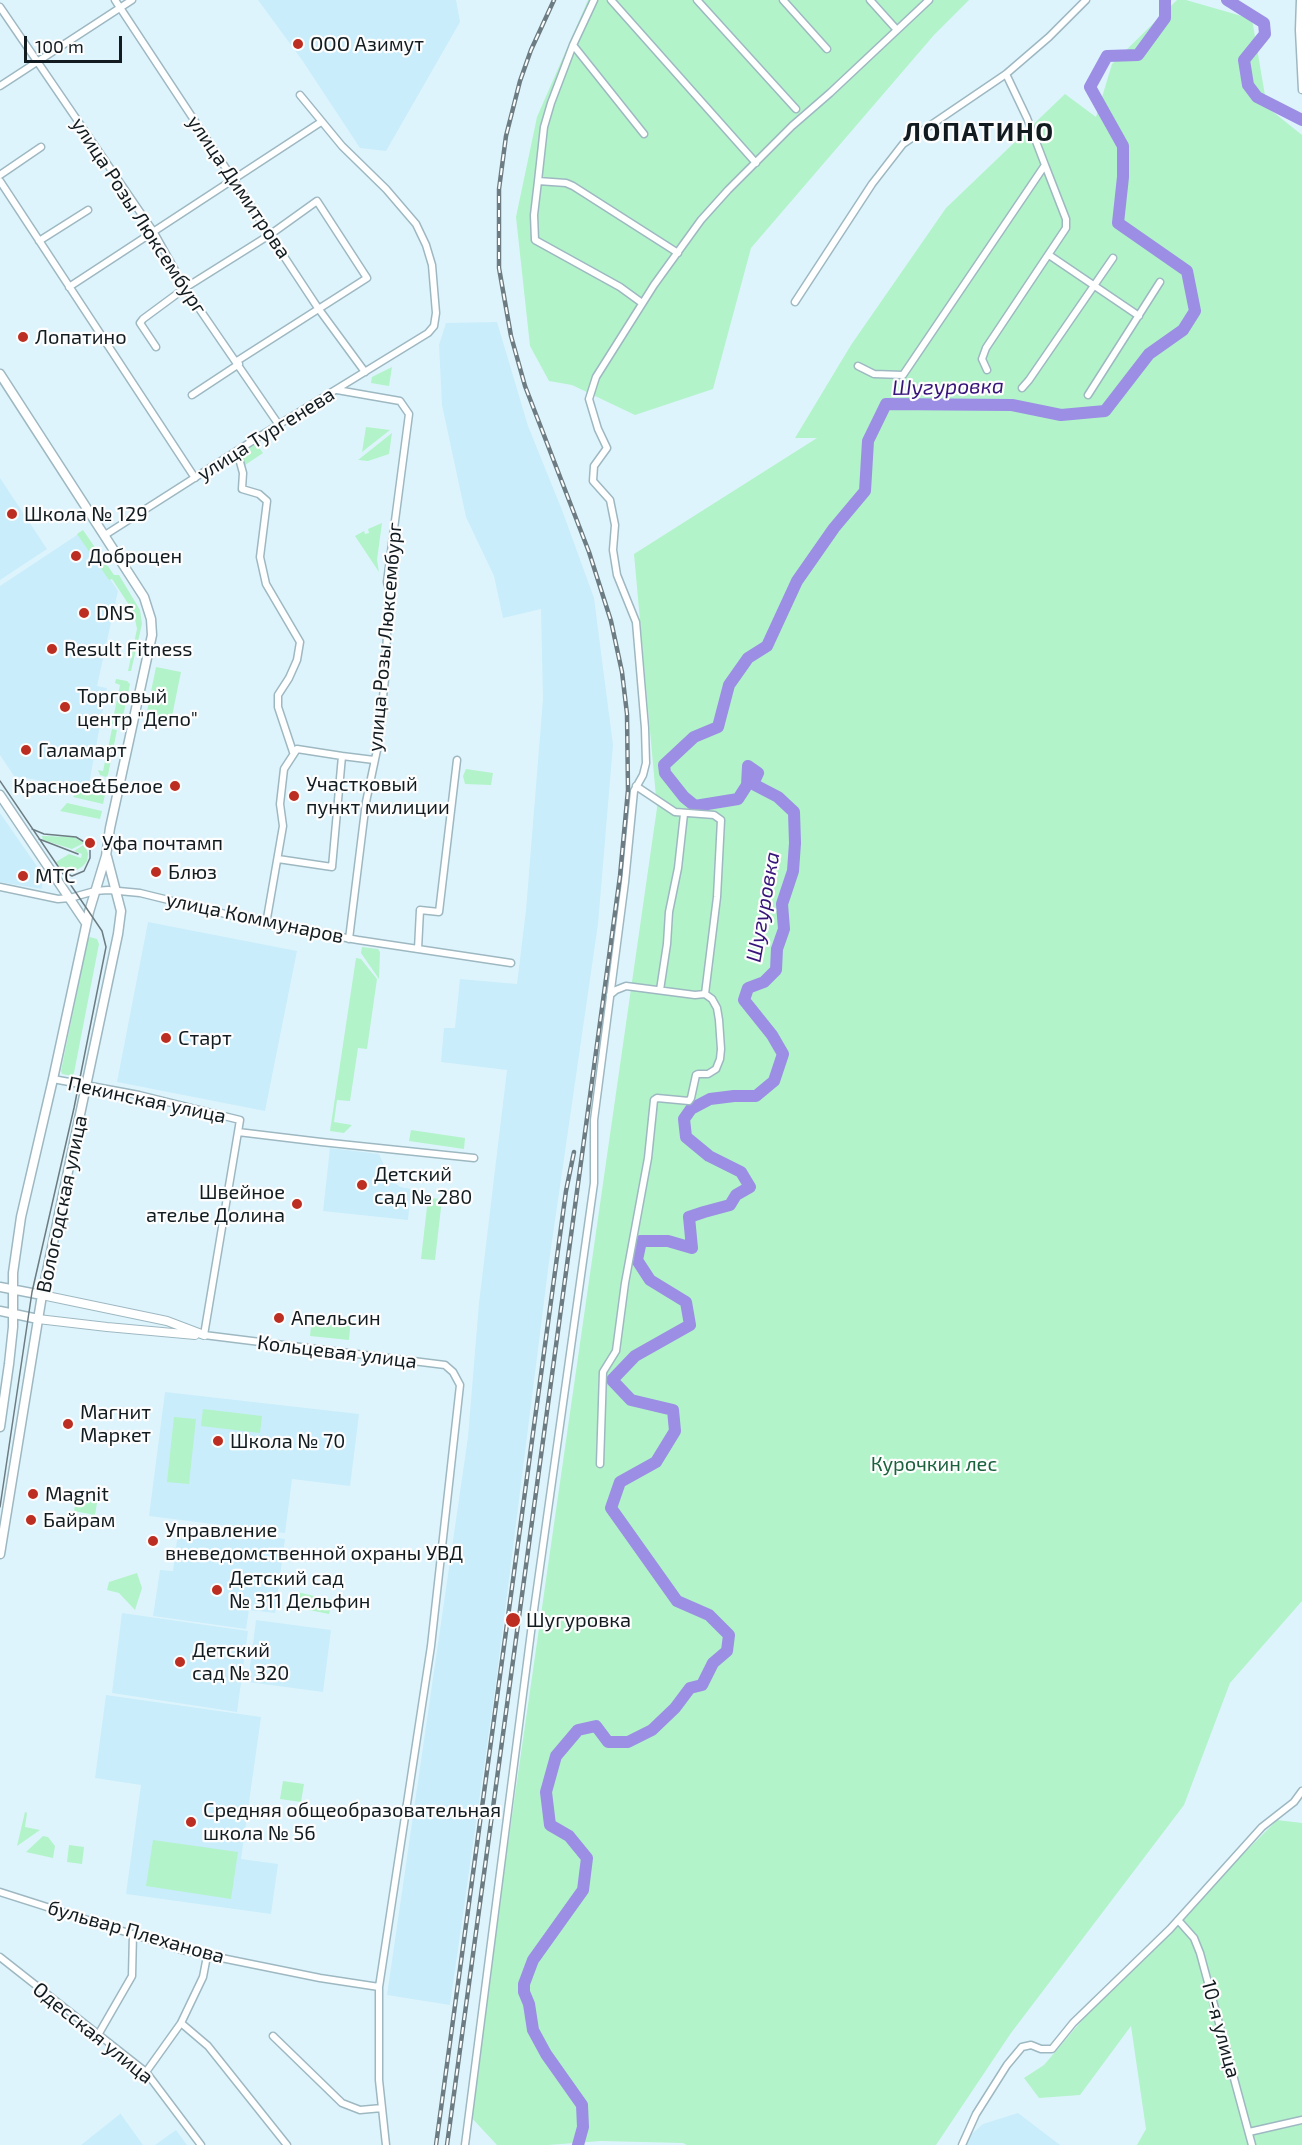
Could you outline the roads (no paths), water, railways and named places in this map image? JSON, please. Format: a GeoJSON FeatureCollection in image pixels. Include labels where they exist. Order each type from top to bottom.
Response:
{"type":"FeatureCollection","features":[{"type":"Feature","properties":{"kind":"main road","name":"Вологодская улица"},"geometry":{"type":"LineString","coordinates":[[0,374],[144,597],[151,619],[152,634],[106,856],[86,923],[21,1217],[14,1258],[9,1364],[0,1427]]}},
{"type":"Feature","properties":{"kind":"main road"},"geometry":{"type":"LineString","coordinates":[[0,795],[86,923]]}},
{"type":"Feature","properties":{"kind":"main road","name":"Вологодская улица"},"geometry":{"type":"LineString","coordinates":[[0,1554],[42,1295],[122,911],[106,856]]}},
{"type":"Feature","properties":{"kind":"main road","name":"Кольцевая улица"},"geometry":{"type":"LineString","coordinates":[[0,1287],[42,1295]]}},
{"type":"Feature","properties":{"kind":"main road","name":"Кольцевая улица"},"geometry":{"type":"LineString","coordinates":[[0,1311],[38,1319]]}},
{"type":"Feature","properties":{"kind":"street","name":"улица Димитрова"},"geometry":{"type":"LineString","coordinates":[[115,0],[318,308],[365,372]]}},
{"type":"Feature","properties":{"kind":"street"},"geometry":{"type":"LineString","coordinates":[[0,86],[132,0]]}},
{"type":"Feature","properties":{"kind":"street"},"geometry":{"type":"LineString","coordinates":[[594,0],[573,45],[544,127],[534,215],[535,240],[620,287],[642,303]]}},
{"type":"Feature","properties":{"kind":"street"},"geometry":{"type":"LineString","coordinates":[[611,0],[756,163]]}},
{"type":"Feature","properties":{"kind":"street"},"geometry":{"type":"LineString","coordinates":[[697,0],[796,109]]}},
{"type":"Feature","properties":{"kind":"street"},"geometry":{"type":"LineString","coordinates":[[783,0],[827,49]]}},
{"type":"Feature","properties":{"kind":"street"},"geometry":{"type":"LineString","coordinates":[[870,0],[897,30]]}},
{"type":"Feature","properties":{"kind":"street"},"geometry":{"type":"LineString","coordinates":[[465,2145],[532,1624],[594,1183],[594,1120],[636,786],[644,771],[646,751],[636,622],[616,575],[613,550],[615,525],[610,500],[593,481],[594,466],[607,448],[598,429],[589,399],[596,377],[642,303],[701,220],[792,126],[929,0]]}},
{"type":"Feature","properties":{"kind":"street"},"geometry":{"type":"LineString","coordinates":[[795,302],[872,184],[903,144],[1006,74],[1049,37],[1086,0]]}},
{"type":"Feature","properties":{"kind":"street"},"geometry":{"type":"LineString","coordinates":[[1300,0],[1302,90]]}},
{"type":"Feature","properties":{"kind":"street","name":"улица Розы Люксембург"},"geometry":{"type":"LineString","coordinates":[[0,7],[153,231],[185,288],[238,362],[279,425]]}},
{"type":"Feature","properties":{"kind":"street"},"geometry":{"type":"LineString","coordinates":[[573,45],[644,134]]}},
{"type":"Feature","properties":{"kind":"street"},"geometry":{"type":"LineString","coordinates":[[987,370],[982,359],[986,348],[1066,228],[1066,219],[1028,118],[1006,74]]}},
{"type":"Feature","properties":{"kind":"street"},"geometry":{"type":"LineString","coordinates":[[69,287],[321,122],[300,95]]}},
{"type":"Feature","properties":{"kind":"street","name":"улица Тургенева"},"geometry":{"type":"LineString","coordinates":[[105,535],[428,333],[436,321],[432,265],[416,224],[386,189],[321,122]]}},
{"type":"Feature","properties":{"kind":"street"},"geometry":{"type":"LineString","coordinates":[[0,175],[41,147]]}},
{"type":"Feature","properties":{"kind":"street"},"geometry":{"type":"LineString","coordinates":[[858,366],[874,374],[903,375],[1045,165]]}},
{"type":"Feature","properties":{"kind":"street"},"geometry":{"type":"LineString","coordinates":[[0,181],[195,478]]}},
{"type":"Feature","properties":{"kind":"street"},"geometry":{"type":"LineString","coordinates":[[538,181],[566,183],[573,186],[678,253]]}},
{"type":"Feature","properties":{"kind":"street"},"geometry":{"type":"LineString","coordinates":[[156,347],[140,323],[185,288],[271,234],[317,201],[368,278],[318,308],[192,395]]}},
{"type":"Feature","properties":{"kind":"street"},"geometry":{"type":"LineString","coordinates":[[39,241],[88,210]]}},
{"type":"Feature","properties":{"kind":"street"},"geometry":{"type":"LineString","coordinates":[[1049,255],[1139,316]]}},
{"type":"Feature","properties":{"kind":"street"},"geometry":{"type":"LineString","coordinates":[[1022,388],[1113,258]]}},
{"type":"Feature","properties":{"kind":"street"},"geometry":{"type":"LineString","coordinates":[[1088,395],[1160,282]]}},
{"type":"Feature","properties":{"kind":"street","name":"улица Розы Люксембург"},"geometry":{"type":"LineString","coordinates":[[337,390],[400,401],[409,414],[387,582],[389,589],[385,679],[366,802],[349,939]]}},
{"type":"Feature","properties":{"kind":"street"},"geometry":{"type":"LineString","coordinates":[[237,451],[243,473],[242,489],[259,494],[267,501],[260,557],[266,584],[300,642],[297,660],[278,695],[278,707],[293,752]]}},
{"type":"Feature","properties":{"kind":"street"},"geometry":{"type":"LineString","coordinates":[[266,924],[283,826],[280,804],[284,769],[293,752],[301,748],[374,760]]}},
{"type":"Feature","properties":{"kind":"street"},"geometry":{"type":"LineString","coordinates":[[278,859],[332,867],[342,756]]}},
{"type":"Feature","properties":{"kind":"street"},"geometry":{"type":"LineString","coordinates":[[418,949],[420,910],[439,912],[457,760]]}},
{"type":"Feature","properties":{"kind":"street"},"geometry":{"type":"LineString","coordinates":[[636,786],[675,812],[714,815],[719,817],[722,824],[717,897],[705,994]]}},
{"type":"Feature","properties":{"kind":"street"},"geometry":{"type":"LineString","coordinates":[[660,990],[684,814]]}},
{"type":"Feature","properties":{"kind":"street","name":"улица Коммунаров"},"geometry":{"type":"LineString","coordinates":[[0,887],[58,899],[95,891],[116,890],[140,893],[266,924],[511,963]]}},
{"type":"Feature","properties":{"kind":"street"},"geometry":{"type":"LineString","coordinates":[[600,1464],[603,1372],[616,1351],[625,1282],[648,1158],[654,1100],[657,1098],[689,1101],[692,1098],[696,1076],[712,1072],[719,1064],[721,1040],[715,1003],[705,994],[695,995],[626,986],[610,995]]}},
{"type":"Feature","properties":{"kind":"street","name":"Пекинская улица"},"geometry":{"type":"LineString","coordinates":[[53,1079],[139,1095],[240,1120],[238,1132],[474,1158]]}},
{"type":"Feature","properties":{"kind":"street"},"geometry":{"type":"LineString","coordinates":[[204,1335],[238,1132]]}},
{"type":"Feature","properties":{"kind":"street","name":"Кольцевая улица"},"geometry":{"type":"LineString","coordinates":[[42,1295],[167,1321],[204,1335]]}},
{"type":"Feature","properties":{"kind":"street","name":"Кольцевая улица"},"geometry":{"type":"LineString","coordinates":[[38,1319],[204,1335],[445,1365],[453,1372],[460,1385],[431,1646],[379,1987]]}},
{"type":"Feature","properties":{"kind":"street"},"geometry":{"type":"LineString","coordinates":[[962,2145],[976,2114],[1007,2065],[1022,2047],[1030,2045],[1041,2049],[1052,2049],[1074,2023],[1178,1920],[1262,1827],[1294,1802],[1302,1791]]}},
{"type":"Feature","properties":{"kind":"street","name":"бульвар Плеханова"},"geometry":{"type":"LineString","coordinates":[[0,1892],[207,1956],[379,1987]]}},
{"type":"Feature","properties":{"kind":"street","name":"10-я улица"},"geometry":{"type":"LineString","coordinates":[[1178,1920],[1194,1938],[1200,1953],[1252,2145]]}},
{"type":"Feature","properties":{"kind":"street"},"geometry":{"type":"LineString","coordinates":[[98,2035],[132,1976],[133,1934]]}},
{"type":"Feature","properties":{"kind":"street"},"geometry":{"type":"LineString","coordinates":[[146,2072],[181,2023],[203,1977],[207,1956]]}},
{"type":"Feature","properties":{"kind":"street","name":"Одесская улица"},"geometry":{"type":"LineString","coordinates":[[0,1957],[146,2072],[201,2145]]}},
{"type":"Feature","properties":{"kind":"street"},"geometry":{"type":"LineString","coordinates":[[379,1987],[379,2080],[386,2145]]}},
{"type":"Feature","properties":{"kind":"street"},"geometry":{"type":"LineString","coordinates":[[181,2023],[208,2046],[287,2145]]}},
{"type":"Feature","properties":{"kind":"street"},"geometry":{"type":"LineString","coordinates":[[273,2037],[342,2103],[360,2110],[382,2108]]}},
{"type":"Feature","properties":{"kind":"street"},"geometry":{"type":"LineString","coordinates":[[1249,2132],[1302,2120]]}},
{"type":"Feature","properties":{"kind":"waterway","name":"Шугуровка"},"geometry":{"type":"LineString","coordinates":[[578,2145],[583,2127],[582,2105],[546,2054],[533,2030],[529,2004],[524,1992],[524,1984],[533,1960],[583,1890],[587,1858],[569,1836],[550,1825],[546,1792],[556,1756],[578,1730],[596,1726],[608,1742],[628,1742],[652,1730],[675,1708],[690,1688],[702,1685],[713,1663],[727,1651],[729,1635],[709,1615],[677,1601],[611,1508],[620,1482],[656,1462],[675,1431],[673,1410],[631,1400],[612,1380],[635,1356],[690,1325],[686,1302],[650,1280],[637,1260],[641,1241],[668,1241],[692,1248],[689,1217],[730,1205],[736,1195],[750,1187],[741,1172],[709,1156],[686,1137],[684,1119],[691,1109],[710,1099],[756,1096],[774,1081],[783,1054],[772,1035],[744,1000],[748,988],[764,982],[776,970],[777,949],[784,929],[782,904],[793,871],[794,812],[778,797],[753,784],[758,773],[748,766],[747,785],[738,799],[695,806],[684,797],[665,773],[664,765],[694,737],[718,727],[729,685],[748,658],[767,646],[797,581],[834,528],[865,491],[868,441],[886,404],[1012,405],[1061,415],[1105,411],[1149,354],[1183,330],[1195,311],[1187,271],[1118,223],[1123,177],[1123,146],[1090,87],[1107,56],[1138,55],[1165,18],[1165,0]]}},
{"type":"Feature","properties":{"kind":"waterway","name":"Шугуровка"},"geometry":{"type":"LineString","coordinates":[[1227,0],[1264,23],[1265,34],[1244,60],[1248,85],[1257,97],[1302,120]]}},
{"type":"Feature","properties":{"kind":"tram line"},"geometry":{"type":"LineString","coordinates":[[0,781],[102,931],[106,947],[74,1108],[32,1292],[0,1507]]}},
{"type":"Feature","properties":{"kind":"tram line"},"geometry":{"type":"LineString","coordinates":[[32,829],[44,834],[76,837],[86,843],[90,850],[90,858],[84,871],[72,876],[59,870]]}},
{"type":"Feature","properties":{"kind":"tram line"},"geometry":{"type":"LineString","coordinates":[[39,839],[78,854]]}},
{"type":"Feature","properties":{"kind":"railway"},"geometry":{"type":"LineString","coordinates":[[447,2145],[620,876],[628,790],[627,714],[622,672],[611,621],[589,552],[525,386],[511,336],[499,268],[499,189],[506,136],[520,81],[531,50],[554,0]]}},
{"type":"Feature","properties":{"kind":"railway"},"geometry":{"type":"LineString","coordinates":[[436,2145],[566,1191],[574,1152]]}},
{"type":"Feature","properties":{"kind":"place","name":"ООО Азимут"},"geometry":{"type":"Point","coordinates":[298,44]}},
{"type":"Feature","properties":{"kind":"place","name":"Лопатино"},"geometry":{"type":"Point","coordinates":[23,337]}},
{"type":"Feature","properties":{"kind":"place","name":"Школа № 129"},"geometry":{"type":"Point","coordinates":[12,514]}},
{"type":"Feature","properties":{"kind":"place","name":"Доброцен"},"geometry":{"type":"Point","coordinates":[76,556]}},
{"type":"Feature","properties":{"kind":"place","name":"DNS"},"geometry":{"type":"Point","coordinates":[84,613]}},
{"type":"Feature","properties":{"kind":"place","name":"Result Fitness"},"geometry":{"type":"Point","coordinates":[52,649]}},
{"type":"Feature","properties":{"kind":"place","name":"Торговый центр \"Депо\""},"geometry":{"type":"Point","coordinates":[65,707]}},
{"type":"Feature","properties":{"kind":"place","name":"Галамарт"},"geometry":{"type":"Point","coordinates":[26,750]}},
{"type":"Feature","properties":{"kind":"place","name":"Красное&Белое"},"geometry":{"type":"Point","coordinates":[175,786]}},
{"type":"Feature","properties":{"kind":"place","name":"Участковый пункт милиции"},"geometry":{"type":"Point","coordinates":[294,796]}},
{"type":"Feature","properties":{"kind":"place","name":"Уфа почтамп"},"geometry":{"type":"Point","coordinates":[90,843]}},
{"type":"Feature","properties":{"kind":"place","name":"Блюз"},"geometry":{"type":"Point","coordinates":[156,872]}},
{"type":"Feature","properties":{"kind":"place","name":"МТС"},"geometry":{"type":"Point","coordinates":[23,876]}},
{"type":"Feature","properties":{"kind":"place","name":"Старт"},"geometry":{"type":"Point","coordinates":[166,1038]}},
{"type":"Feature","properties":{"kind":"place","name":"Детский сад № 280"},"geometry":{"type":"Point","coordinates":[362,1185]}},
{"type":"Feature","properties":{"kind":"place","name":"Швейное ателье Долина"},"geometry":{"type":"Point","coordinates":[297,1204]}},
{"type":"Feature","properties":{"kind":"place","name":"Апельсин"},"geometry":{"type":"Point","coordinates":[279,1318]}},
{"type":"Feature","properties":{"kind":"place","name":"Магнит Маркет"},"geometry":{"type":"Point","coordinates":[68,1424]}},
{"type":"Feature","properties":{"kind":"place","name":"Школа № 70"},"geometry":{"type":"Point","coordinates":[218,1441]}},
{"type":"Feature","properties":{"kind":"place","name":"Magnit"},"geometry":{"type":"Point","coordinates":[33,1494]}},
{"type":"Feature","properties":{"kind":"place","name":"Байрам"},"geometry":{"type":"Point","coordinates":[31,1520]}},
{"type":"Feature","properties":{"kind":"place","name":"Управление вневедомственной охраны УВД"},"geometry":{"type":"Point","coordinates":[153,1541]}},
{"type":"Feature","properties":{"kind":"place","name":"Детский сад № 311 Дельфин"},"geometry":{"type":"Point","coordinates":[217,1590]}},
{"type":"Feature","properties":{"kind":"place","name":"Шугуровка"},"geometry":{"type":"Point","coordinates":[513,1620]}},
{"type":"Feature","properties":{"kind":"place","name":"Детский сад № 320"},"geometry":{"type":"Point","coordinates":[180,1662]}},
{"type":"Feature","properties":{"kind":"place","name":"Средняя общеобразовательная школа № 56"},"geometry":{"type":"Point","coordinates":[191,1822]}},
{"type":"Feature","properties":{"kind":"district","name":"ЛОПАТИНО"},"geometry":{"type":"Point","coordinates":[979,132]}},
{"type":"Feature","properties":{"kind":"park label","name":"Курочкин лес"},"geometry":{"type":"Point","coordinates":[934,1464]}}]}
